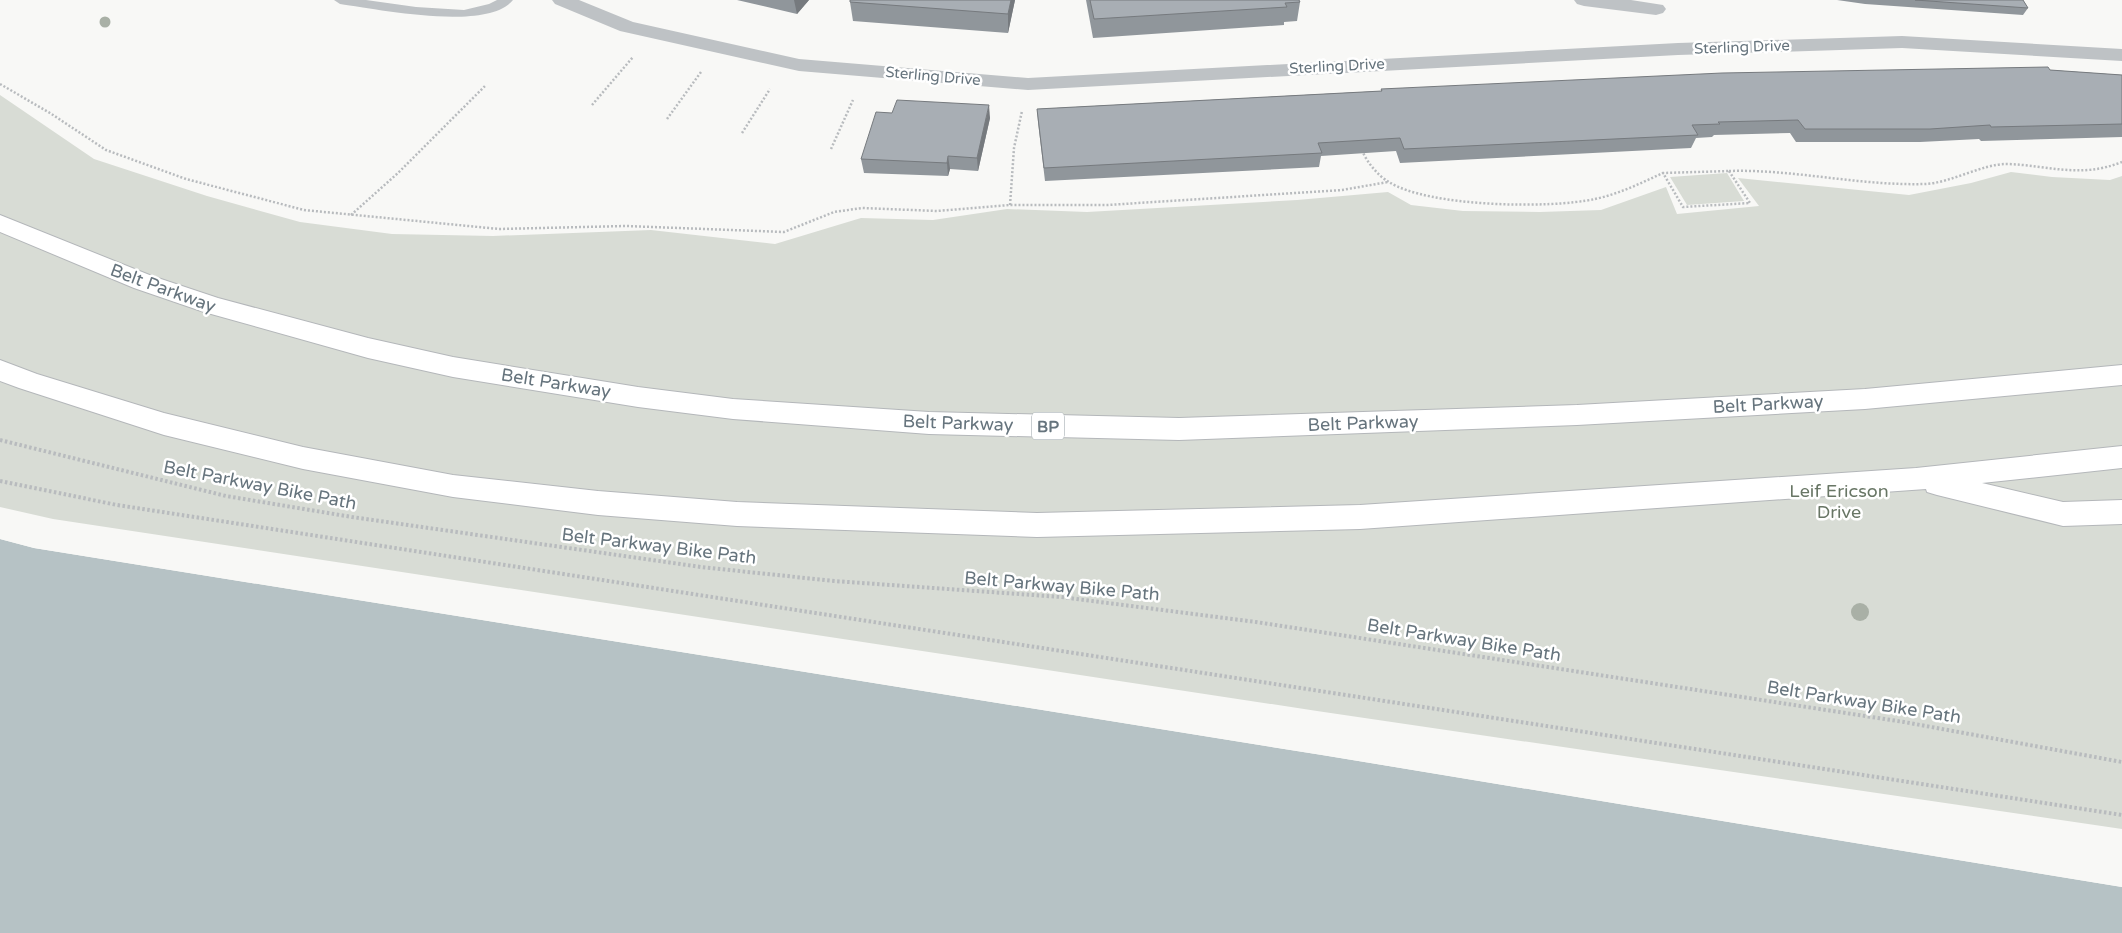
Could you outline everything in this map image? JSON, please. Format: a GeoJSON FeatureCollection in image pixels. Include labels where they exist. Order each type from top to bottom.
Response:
{"type":"FeatureCollection","features":[{"type":"Feature","properties":{"kind":"highway","name":"Belt Parkway"},"geometry":{"type":"LineString","coordinates":[[0,223],[143,282],[213,306],[368,348],[453,367],[638,397],[733,409],[929,423],[1179,429],[1577,415],[1865,399],[2122,376]]}},
{"type":"Feature","properties":{"kind":"highway"},"geometry":{"type":"LineString","coordinates":[[0,370],[28,381],[164,424],[303,458],[453,486],[598,503],[737,514],[1037,525],[1360,517],[1916,479],[2122,458]]}},
{"type":"Feature","properties":{"kind":"highway"},"geometry":{"type":"LineString","coordinates":[[1916,479],[2063,514],[2122,512]]}},
{"type":"Feature","properties":{"kind":"street","name":"Sterling Drive"},"geometry":{"type":"LineString","coordinates":[[562,0],[626,26],[799,65],[1028,84],[1664,24],[1902,42],[2122,55]]}},
{"type":"Feature","properties":{"kind":"street"},"geometry":{"type":"LineString","coordinates":[[1584,0],[1664,24]]}},
{"type":"Feature","properties":{"kind":"lane"},"geometry":{"type":"LineString","coordinates":[[340,0],[416,11],[464,14],[493,7],[507,0]]}},
{"type":"Feature","properties":{"kind":"path"},"geometry":{"type":"LineString","coordinates":[[592,105],[633,56]]}},
{"type":"Feature","properties":{"kind":"path"},"geometry":{"type":"LineString","coordinates":[[667,119],[701,72]]}},
{"type":"Feature","properties":{"kind":"path"},"geometry":{"type":"LineString","coordinates":[[0,84],[106,150],[186,179],[304,210],[499,229],[626,226],[784,232],[834,212],[862,208],[937,211],[1010,205],[1107,205],[1342,190],[1388,182]]}},
{"type":"Feature","properties":{"kind":"path"},"geometry":{"type":"LineString","coordinates":[[351,215],[405,167],[485,86]]}},
{"type":"Feature","properties":{"kind":"path"},"geometry":{"type":"LineString","coordinates":[[742,133],[770,88]]}},
{"type":"Feature","properties":{"kind":"path"},"geometry":{"type":"LineString","coordinates":[[832,149],[853,100]]}},
{"type":"Feature","properties":{"kind":"path"},"geometry":{"type":"LineString","coordinates":[[1010,205],[1014,148],[1022,110]]}},
{"type":"Feature","properties":{"kind":"path"},"geometry":{"type":"LineString","coordinates":[[1361,147],[1364,155],[1388,182],[1410,192],[1470,201],[1521,205],[1585,201],[1614,194],[1664,174],[1756,170],[1897,184],[1928,184],[2004,164],[2079,171],[2104,170],[2122,162]]}},
{"type":"Feature","properties":{"kind":"path"},"geometry":{"type":"LineString","coordinates":[[1664,174],[1683,206],[1750,203],[1728,170]]}},
{"type":"Feature","properties":{"kind":"path","name":"Belt Parkway Bike Path"},"geometry":{"type":"LineString","coordinates":[[0,440],[226,496],[352,517],[701,567],[834,581],[1061,598],[1256,622],[1904,722],[2122,762]]}},
{"type":"Feature","properties":{"kind":"path"},"geometry":{"type":"LineString","coordinates":[[0,481],[117,505],[2122,815]]}},
{"type":"Feature","properties":{"kind":"green space","name":"Leif Ericson Drive"},"geometry":{"type":"Polygon","coordinates":[[[0,95],[94,159],[207,196],[300,222],[392,234],[493,236],[651,230],[775,244],[861,218],[933,220],[1007,209],[1087,212],[1297,200],[1388,192],[1411,205],[1463,211],[1540,212],[1601,210],[1666,187],[1677,214],[1759,206],[1738,178],[1909,195],[1971,183],[2011,172],[2052,177],[2110,180],[2122,176],[2122,829],[1317,711],[53,519],[0,507],[0,95]]]}},
{"type":"Feature","properties":{"kind":"green space"},"geometry":{"type":"Polygon","coordinates":[[[1727,173],[1744,201],[1687,205],[1670,177],[1727,173]]]}},
{"type":"Feature","properties":{"kind":"shaded area"},"geometry":{"type":"Polygon","coordinates":[[[0,539],[34,548],[1322,755],[2122,887],[2122,933],[0,933],[0,539]]]}},
{"type":"Feature","properties":{"kind":"pier"},"geometry":{"type":"Polygon","coordinates":[[[0,537],[35,546],[1322,752],[2122,885],[2122,887],[1322,755],[34,548],[0,539],[0,537]]]}},
{"type":"Feature","properties":{"kind":"building"},"geometry":{"type":"Polygon","coordinates":[[[850,0],[1011,0],[1008,14],[850,2],[850,0]]]}},
{"type":"Feature","properties":{"kind":"building"},"geometry":{"type":"Polygon","coordinates":[[[1090,0],[1299,0],[1300,2],[1285,3],[1287,7],[1094,19],[1090,0]]]}},
{"type":"Feature","properties":{"kind":"building"},"geometry":{"type":"Polygon","coordinates":[[[1915,0],[2023,0],[2028,8],[1915,0]]]}},
{"type":"Feature","properties":{"kind":"building"},"geometry":{"type":"Polygon","coordinates":[[[2048,67],[2050,70],[2122,75],[2122,124],[1991,127],[1990,125],[1930,129],[1805,129],[1798,120],[1718,122],[1720,124],[1692,125],[1698,135],[1404,149],[1400,138],[1318,143],[1322,153],[1044,168],[1037,109],[1382,91],[1381,89],[1722,73],[2048,67]]]}},
{"type":"Feature","properties":{"kind":"building"},"geometry":{"type":"Polygon","coordinates":[[[897,100],[989,105],[977,158],[948,156],[947,163],[861,159],[876,112],[892,113],[897,100]]]}}]}
